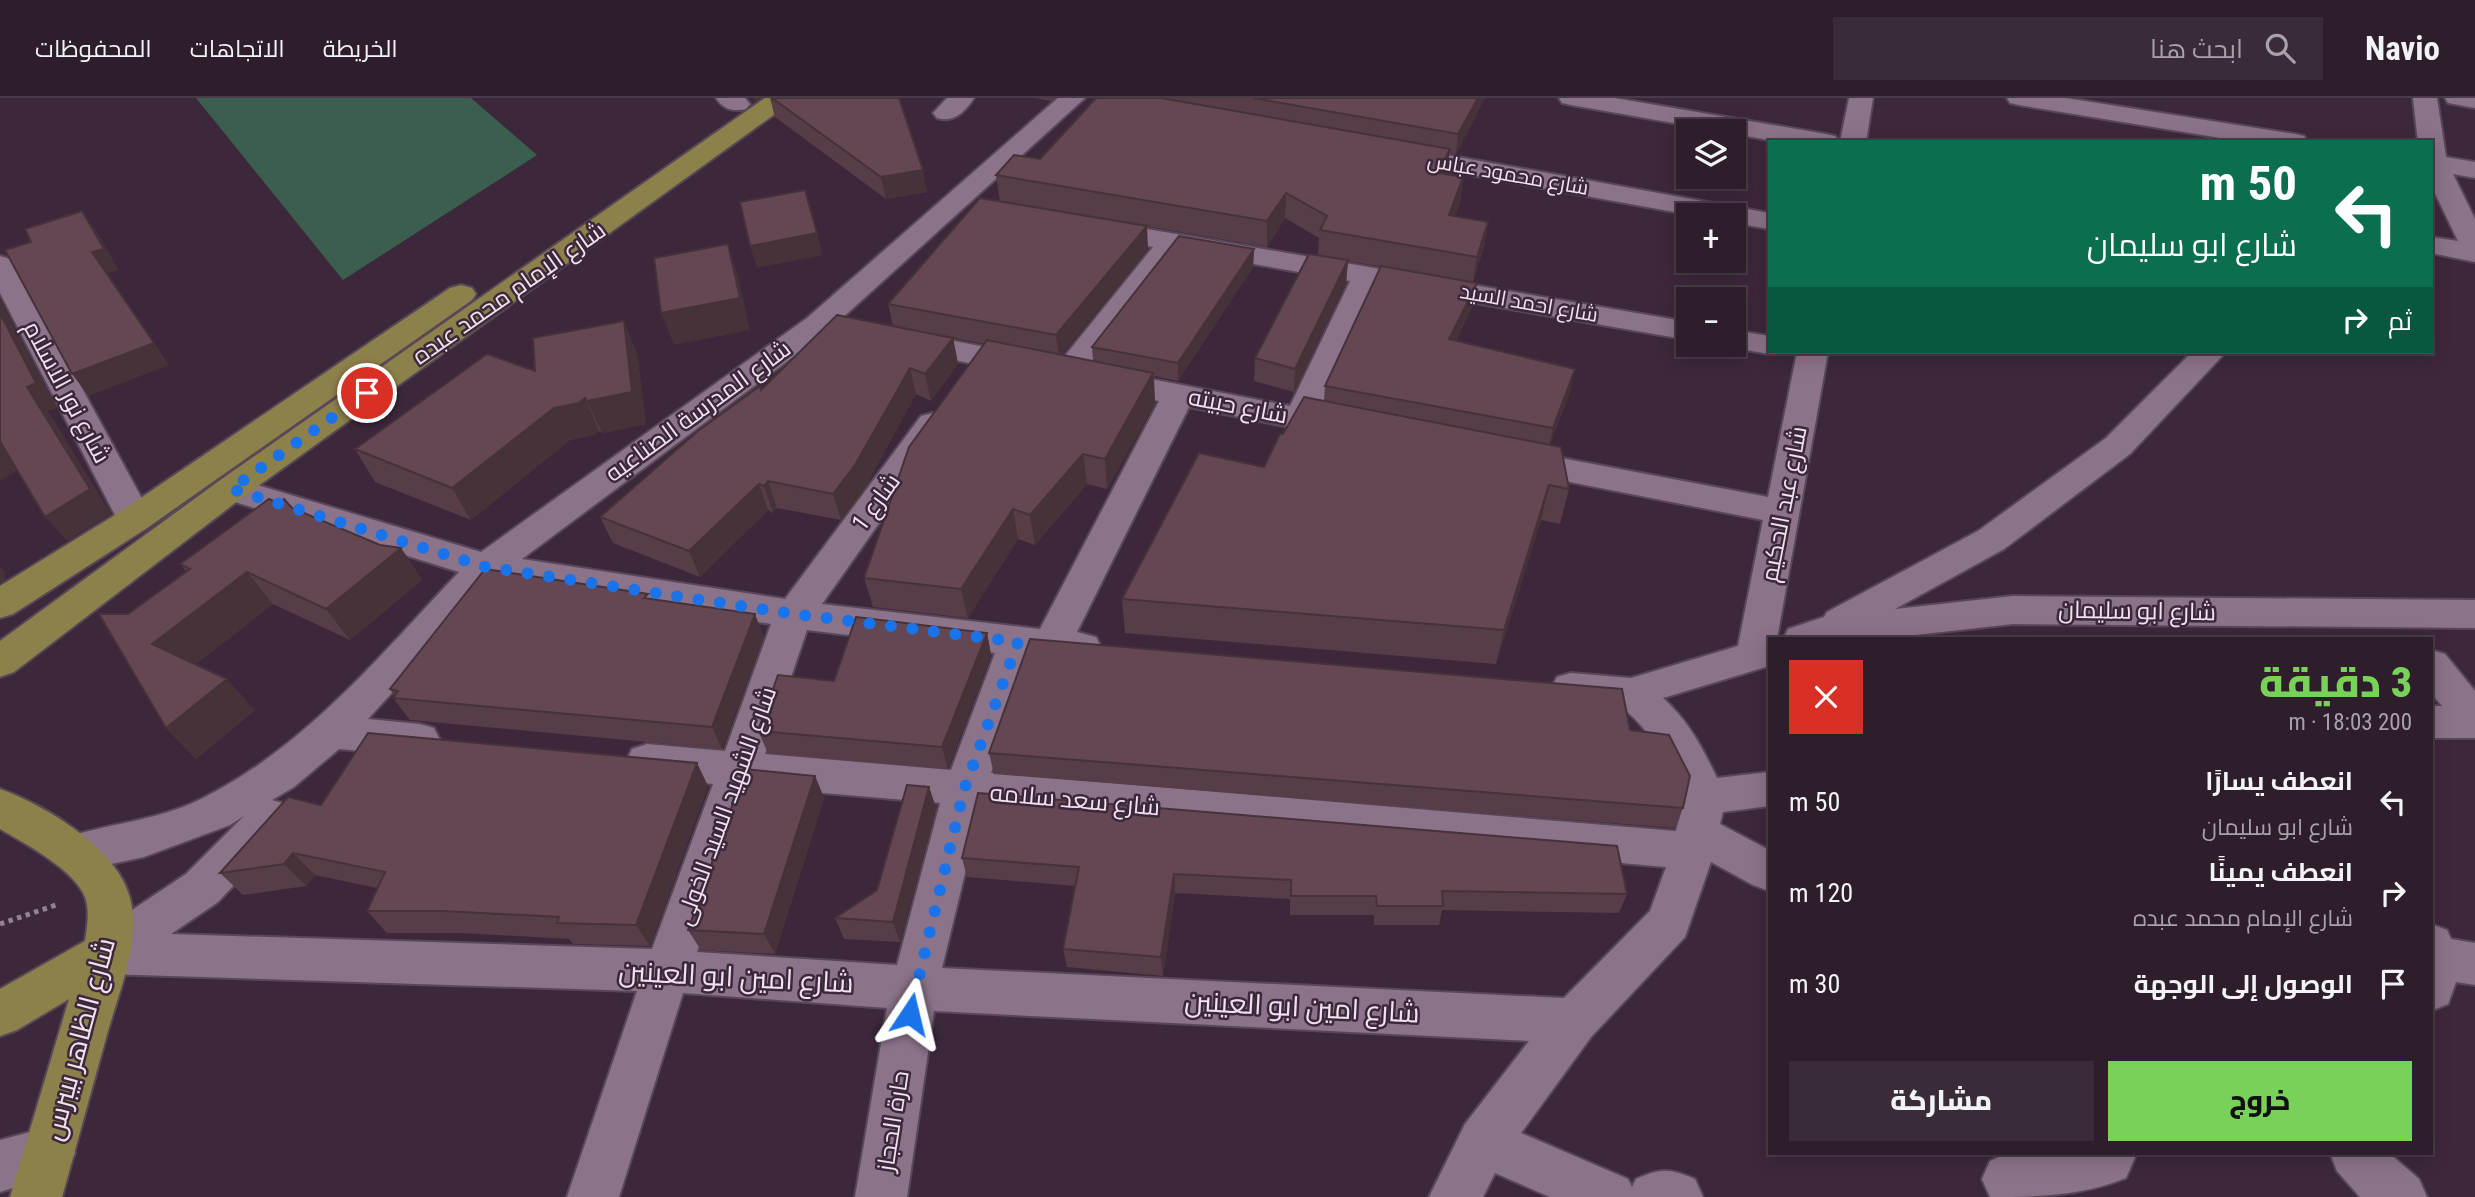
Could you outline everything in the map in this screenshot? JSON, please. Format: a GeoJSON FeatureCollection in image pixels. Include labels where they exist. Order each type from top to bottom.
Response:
{"type":"FeatureCollection","features":[{"type":"Feature","properties":{"kind":"main road","name":"شارع الإمام محمد عبده"},"geometry":{"type":"LineString","coordinates":[[0,662],[231,489],[781,98]]}},
{"type":"Feature","properties":{"kind":"main road","name":"شارع الإمام محمد عبده"},"geometry":{"type":"LineString","coordinates":[[0,604],[135,519],[737,100]]}},
{"type":"Feature","properties":{"kind":"main road"},"geometry":{"type":"LineString","coordinates":[[0,807],[74,853],[105,888]]}},
{"type":"Feature","properties":{"kind":"main road","name":"شارع الظاهر بيبرس"},"geometry":{"type":"LineString","coordinates":[[43,1175],[106,953],[110,920],[105,888]]}},
{"type":"Feature","properties":{"kind":"main road"},"geometry":{"type":"LineString","coordinates":[[0,1014],[106,953]]}},
{"type":"Feature","properties":{"kind":"street"},"geometry":{"type":"LineString","coordinates":[[1572,98],[1814,140]]}},
{"type":"Feature","properties":{"kind":"street"},"geometry":{"type":"LineString","coordinates":[[1853,140],[1861,98]]}},
{"type":"Feature","properties":{"kind":"street"},"geometry":{"type":"LineString","coordinates":[[2019,98],[2282,140]]}},
{"type":"Feature","properties":{"kind":"street"},"geometry":{"type":"LineString","coordinates":[[2425,98],[2430,140]]}},
{"type":"Feature","properties":{"kind":"street"},"geometry":{"type":"LineString","coordinates":[[2457,98],[2475,101]]}},
{"type":"Feature","properties":{"kind":"street","name":"شارع المدرسة الصناعيه"},"geometry":{"type":"LineString","coordinates":[[74,853],[144,839],[215,812],[279,775],[331,732],[486,567],[818,324],[968,207],[1083,99]]}},
{"type":"Feature","properties":{"kind":"street","name":"شارع محمود عباس"},"geometry":{"type":"LineString","coordinates":[[1370,150],[1768,221]]}},
{"type":"Feature","properties":{"kind":"street"},"geometry":{"type":"LineString","coordinates":[[2433,163],[2475,170]]}},
{"type":"Feature","properties":{"kind":"street"},"geometry":{"type":"LineString","coordinates":[[2433,165],[2475,247]]}},
{"type":"Feature","properties":{"kind":"street","name":"شارع احمد السيد"},"geometry":{"type":"LineString","coordinates":[[1063,223],[1676,329]]}},
{"type":"Feature","properties":{"kind":"street"},"geometry":{"type":"LineString","coordinates":[[1067,373],[1172,242]]}},
{"type":"Feature","properties":{"kind":"street"},"geometry":{"type":"LineString","coordinates":[[2433,246],[2475,254]]}},
{"type":"Feature","properties":{"kind":"street"},"geometry":{"type":"LineString","coordinates":[[2433,262],[2475,254]]}},
{"type":"Feature","properties":{"kind":"street","name":"شارع نور الاسلام"},"geometry":{"type":"LineString","coordinates":[[0,265],[135,519]]}},
{"type":"Feature","properties":{"kind":"street"},"geometry":{"type":"LineString","coordinates":[[1301,418],[1367,275]]}},
{"type":"Feature","properties":{"kind":"street","name":"شارع حبيته"},"geometry":{"type":"LineString","coordinates":[[818,324],[1368,431]]}},
{"type":"Feature","properties":{"kind":"street"},"geometry":{"type":"LineString","coordinates":[[1746,341],[1768,345]]}},
{"type":"Feature","properties":{"kind":"street","name":"شارع عبد الحكيم"},"geometry":{"type":"LineString","coordinates":[[1762,653],[1783,512],[1812,354]]}},
{"type":"Feature","properties":{"kind":"street"},"geometry":{"type":"LineString","coordinates":[[1812,635],[1991,540],[2118,446],[2208,354]]}},
{"type":"Feature","properties":{"kind":"street","name":"شارع 1"},"geometry":{"type":"LineString","coordinates":[[794,614],[983,356]]}},
{"type":"Feature","properties":{"kind":"street","name":"حارة الحجاز"},"geometry":{"type":"LineString","coordinates":[[881,1197],[914,988],[964,790],[1035,643],[1179,394]]}},
{"type":"Feature","properties":{"kind":"street"},"geometry":{"type":"LineString","coordinates":[[1488,455],[1783,512]]}},
{"type":"Feature","properties":{"kind":"street"},"geometry":{"type":"LineString","coordinates":[[231,489],[486,567],[794,614],[1035,643],[1121,650]]}},
{"type":"Feature","properties":{"kind":"street","name":"شارع ابو سليمان"},"geometry":{"type":"LineString","coordinates":[[1812,635],[2013,610],[2064,624],[2400,627],[2475,614]]}},
{"type":"Feature","properties":{"kind":"street","name":"شارع الشهيد السيد الخولى"},"geometry":{"type":"LineString","coordinates":[[593,1197],[667,971],[794,614]]}},
{"type":"Feature","properties":{"kind":"street"},"geometry":{"type":"LineString","coordinates":[[1535,685],[1631,693],[1762,653]]}},
{"type":"Feature","properties":{"kind":"street"},"geometry":{"type":"LineString","coordinates":[[2433,668],[2475,721]]}},
{"type":"Feature","properties":{"kind":"street"},"geometry":{"type":"LineString","coordinates":[[1455,1197],[1483,1142],[1574,1021],[1669,923],[1698,827],[1687,759],[1664,723],[1631,693]]}},
{"type":"Feature","properties":{"kind":"street"},"geometry":{"type":"LineString","coordinates":[[2433,722],[2475,721]]}},
{"type":"Feature","properties":{"kind":"street"},"geometry":{"type":"LineString","coordinates":[[331,732],[453,743]]}},
{"type":"Feature","properties":{"kind":"street","name":"شارع المدرسة الصناعيه"},"geometry":{"type":"LineString","coordinates":[[106,953],[202,888],[257,835],[300,782],[331,732]]}},
{"type":"Feature","properties":{"kind":"street","name":"شارع سعد سلامه"},"geometry":{"type":"LineString","coordinates":[[616,758],[964,790],[1698,827]]}},
{"type":"Feature","properties":{"kind":"street"},"geometry":{"type":"LineString","coordinates":[[1698,827],[1768,790]]}},
{"type":"Feature","properties":{"kind":"street"},"geometry":{"type":"LineString","coordinates":[[1698,827],[1768,871]]}},
{"type":"Feature","properties":{"kind":"street","name":"شارع امين ابو العينين"},"geometry":{"type":"LineString","coordinates":[[106,953],[667,971],[914,988],[1574,1021]]}},
{"type":"Feature","properties":{"kind":"street"},"geometry":{"type":"LineString","coordinates":[[1483,1142],[1610,1197]]}},
{"type":"Feature","properties":{"kind":"street"},"geometry":{"type":"LineString","coordinates":[[2008,1176],[2108,1160],[2111,1155]]}},
{"type":"Feature","properties":{"kind":"street"},"geometry":{"type":"LineString","coordinates":[[2357,1155],[2377,1178],[2401,1197]]}},
{"type":"Feature","properties":{"kind":"street"},"geometry":{"type":"LineString","coordinates":[[0,1166],[43,1175]]}},
{"type":"Feature","properties":{"kind":"street"},"geometry":{"type":"LineString","coordinates":[[1654,1197],[1677,1197]]}},
{"type":"Feature","properties":{"kind":"path"},"geometry":{"type":"LineString","coordinates":[[0,924],[105,888]]}},
{"type":"Feature","properties":{"kind":"green space"},"geometry":{"type":"Polygon","coordinates":[[[196,98],[471,98],[537,155],[343,280],[196,98]]]}},
{"type":"Feature","properties":{"kind":"building"},"geometry":{"type":"Polygon","coordinates":[[[772,98],[899,98],[923,170],[881,177],[772,98]]]}},
{"type":"Feature","properties":{"kind":"building"},"geometry":{"type":"Polygon","coordinates":[[[1096,98],[1161,98],[1450,149],[1438,173],[1463,177],[1449,215],[1488,222],[1477,257],[1320,230],[1327,216],[1286,193],[1267,221],[996,175],[1014,155],[1040,159],[1096,98]]]}},
{"type":"Feature","properties":{"kind":"building"},"geometry":{"type":"Polygon","coordinates":[[[1253,98],[1478,98],[1458,134],[1253,98]]]}},
{"type":"Feature","properties":{"kind":"building"},"geometry":{"type":"Polygon","coordinates":[[[805,190],[817,233],[750,246],[740,202],[805,190]]]}},
{"type":"Feature","properties":{"kind":"building"},"geometry":{"type":"Polygon","coordinates":[[[980,198],[1147,226],[1056,335],[888,304],[980,198]]]}},
{"type":"Feature","properties":{"kind":"building"},"geometry":{"type":"Polygon","coordinates":[[[82,211],[104,249],[92,252],[154,343],[72,374],[5,250],[31,242],[25,229],[82,211]]]}},
{"type":"Feature","properties":{"kind":"building"},"geometry":{"type":"Polygon","coordinates":[[[1179,236],[1254,249],[1178,363],[1092,347],[1179,236]]]}},
{"type":"Feature","properties":{"kind":"building"},"geometry":{"type":"Polygon","coordinates":[[[728,244],[740,298],[661,313],[654,258],[728,244]]]}},
{"type":"Feature","properties":{"kind":"building"},"geometry":{"type":"Polygon","coordinates":[[[1309,254],[1348,260],[1295,369],[1255,358],[1309,254]]]}},
{"type":"Feature","properties":{"kind":"building"},"geometry":{"type":"Polygon","coordinates":[[[1381,266],[1477,283],[1449,339],[1575,369],[1553,428],[1325,386],[1381,266]]]}},
{"type":"Feature","properties":{"kind":"building"},"geometry":{"type":"Polygon","coordinates":[[[0,313],[36,383],[27,387],[90,489],[45,517],[0,443],[0,313]]]}},
{"type":"Feature","properties":{"kind":"building"},"geometry":{"type":"Polygon","coordinates":[[[837,315],[953,338],[925,374],[910,368],[855,465],[833,494],[768,481],[764,486],[759,484],[689,551],[600,517],[698,431],[760,386],[761,390],[837,315]]]}},
{"type":"Feature","properties":{"kind":"building"},"geometry":{"type":"Polygon","coordinates":[[[624,321],[632,392],[587,401],[585,398],[579,403],[554,408],[452,488],[355,449],[487,354],[535,371],[533,338],[624,321]]]}},
{"type":"Feature","properties":{"kind":"building"},"geometry":{"type":"Polygon","coordinates":[[[987,340],[1153,373],[1105,459],[1083,454],[1030,515],[1013,509],[961,589],[864,578],[909,447],[987,340]]]}},
{"type":"Feature","properties":{"kind":"building"},"geometry":{"type":"Polygon","coordinates":[[[1304,397],[1561,447],[1569,489],[1549,485],[1504,630],[1122,599],[1199,453],[1264,467],[1280,434],[1283,434],[1304,397]]]}},
{"type":"Feature","properties":{"kind":"building"},"geometry":{"type":"Polygon","coordinates":[[[269,499],[278,503],[284,499],[292,508],[380,545],[401,548],[326,609],[247,572],[152,644],[227,679],[166,728],[99,614],[128,614],[190,569],[180,564],[269,499]]]}},
{"type":"Feature","properties":{"kind":"building"},"geometry":{"type":"Polygon","coordinates":[[[485,569],[648,594],[644,598],[755,614],[712,727],[393,698],[398,691],[390,689],[485,569]]]}},
{"type":"Feature","properties":{"kind":"building"},"geometry":{"type":"Polygon","coordinates":[[[856,617],[987,633],[942,747],[758,731],[778,675],[834,681],[856,617]]]}},
{"type":"Feature","properties":{"kind":"building"},"geometry":{"type":"Polygon","coordinates":[[[1030,639],[1622,689],[1630,730],[1669,735],[1690,776],[1683,808],[989,753],[1030,639]]]}},
{"type":"Feature","properties":{"kind":"building"},"geometry":{"type":"Polygon","coordinates":[[[368,733],[697,763],[636,925],[557,923],[559,917],[443,911],[367,911],[385,872],[293,853],[284,864],[220,873],[288,797],[321,805],[368,733]]]}},
{"type":"Feature","properties":{"kind":"building"},"geometry":{"type":"Polygon","coordinates":[[[745,769],[815,776],[764,934],[688,930],[745,769]]]}},
{"type":"Feature","properties":{"kind":"building"},"geometry":{"type":"Polygon","coordinates":[[[907,785],[929,787],[893,922],[835,918],[877,890],[907,785]]]}},
{"type":"Feature","properties":{"kind":"building"},"geometry":{"type":"Polygon","coordinates":[[[978,793],[1617,846],[1627,894],[1442,891],[1443,906],[1377,906],[1376,896],[1291,896],[1291,880],[1174,874],[1161,957],[1063,949],[1079,867],[962,858],[978,793]]]}},
{"type":"Feature","properties":{"kind":"route"},"geometry":{"type":"LineString","coordinates":[[367,393],[231,489],[486,567],[794,614],[1018,642],[964,790],[914,988],[910,1014]]}}]}
